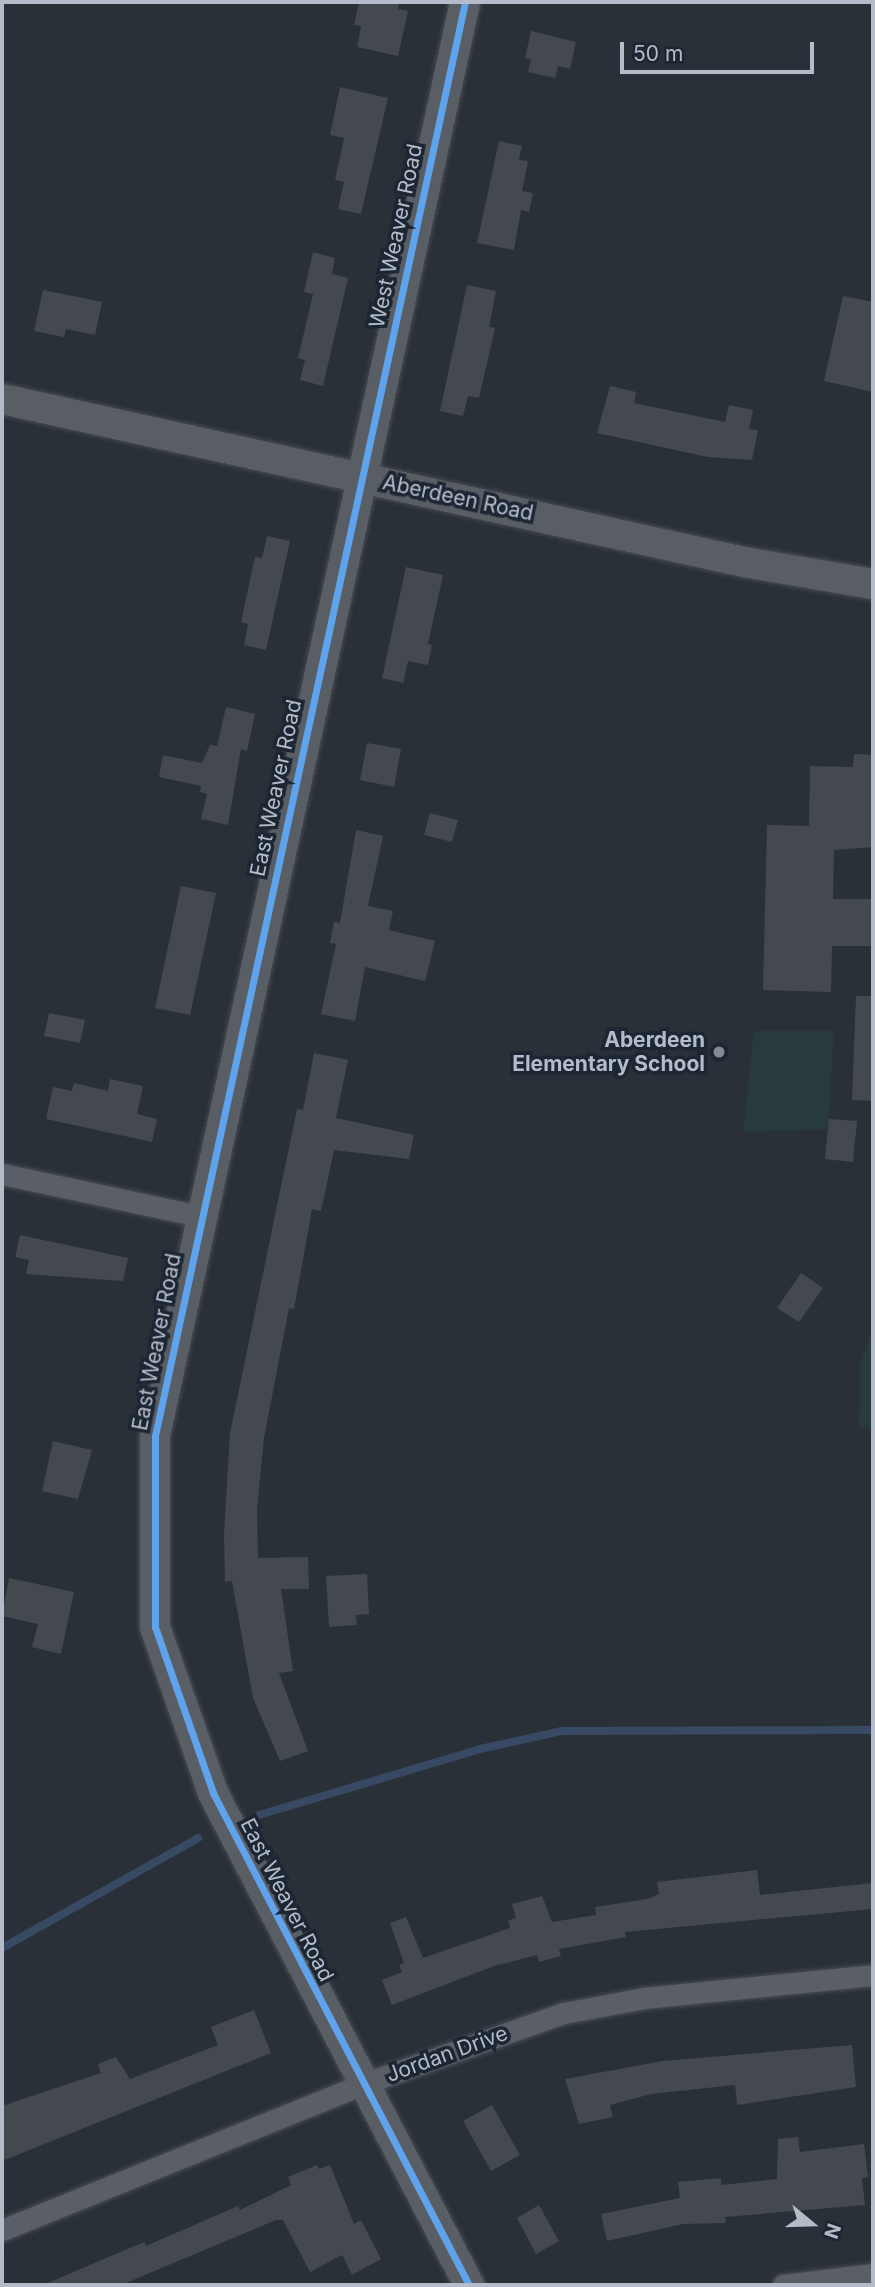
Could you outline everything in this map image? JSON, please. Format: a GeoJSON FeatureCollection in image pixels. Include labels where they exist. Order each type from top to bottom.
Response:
{"type":"FeatureCollection","features":[{"type":"Feature","properties":{"kind":"street","name":"West Weaver Road"},"geometry":{"type":"LineString","coordinates":[[363,478],[465,2]]}},
{"type":"Feature","properties":{"kind":"street","name":"Aberdeen Road"},"geometry":{"type":"LineString","coordinates":[[2,399],[744,562],[873,584]]}},
{"type":"Feature","properties":{"kind":"street","name":"East Weaver Road"},"geometry":{"type":"LineString","coordinates":[[363,478],[200,1216],[155,1436],[155,1627],[213,1793],[470,2285]]}},
{"type":"Feature","properties":{"kind":"street"},"geometry":{"type":"LineString","coordinates":[[2,1174],[200,1216]]}},
{"type":"Feature","properties":{"kind":"street","name":"Jordan Drive"},"geometry":{"type":"LineString","coordinates":[[2,2230],[363,2084],[564,2013],[644,1998],[873,1975]]}},
{"type":"Feature","properties":{"kind":"street"},"geometry":{"type":"LineString","coordinates":[[783,2285],[873,2274]]}},
{"type":"Feature","properties":{"kind":"green space"},"geometry":{"type":"Polygon","coordinates":[[[754,1031],[834,1031],[828,1129],[743,1132],[754,1031]]]}},
{"type":"Feature","properties":{"kind":"green space"},"geometry":{"type":"Polygon","coordinates":[[[873,1329],[873,1428],[859,1428],[860,1363],[873,1329]]]}},
{"type":"Feature","properties":{"kind":"building"},"geometry":{"type":"Polygon","coordinates":[[[359,2],[399,2],[398,9],[408,11],[398,56],[357,47],[361,26],[354,25],[359,2]]]}},
{"type":"Feature","properties":{"kind":"building"},"geometry":{"type":"Polygon","coordinates":[[[531,31],[576,42],[570,69],[558,66],[555,78],[528,72],[531,59],[525,58],[531,31]]]}},
{"type":"Feature","properties":{"kind":"building"},"geometry":{"type":"Polygon","coordinates":[[[340,87],[388,98],[361,214],[338,209],[344,182],[335,180],[344,138],[330,135],[340,87]]]}},
{"type":"Feature","properties":{"kind":"building"},"geometry":{"type":"Polygon","coordinates":[[[499,141],[522,146],[519,160],[528,161],[522,191],[533,193],[529,212],[521,210],[514,250],[477,243],[499,141]]]}},
{"type":"Feature","properties":{"kind":"building"},"geometry":{"type":"Polygon","coordinates":[[[313,252],[335,258],[332,274],[348,278],[323,386],[300,380],[305,360],[298,358],[313,294],[304,292],[313,252]]]}},
{"type":"Feature","properties":{"kind":"building"},"geometry":{"type":"Polygon","coordinates":[[[467,285],[496,291],[489,327],[495,328],[479,398],[468,396],[463,416],[440,411],[467,285]]]}},
{"type":"Feature","properties":{"kind":"building"},"geometry":{"type":"Polygon","coordinates":[[[43,290],[102,302],[95,335],[66,329],[64,337],[34,331],[43,290]]]}},
{"type":"Feature","properties":{"kind":"building"},"geometry":{"type":"Polygon","coordinates":[[[843,296],[873,302],[873,392],[824,381],[843,296]]]}},
{"type":"Feature","properties":{"kind":"building"},"geometry":{"type":"Polygon","coordinates":[[[610,386],[636,392],[634,403],[725,422],[729,405],[753,410],[749,429],[758,430],[752,460],[708,457],[597,433],[610,386]]]}},
{"type":"Feature","properties":{"kind":"building"},"geometry":{"type":"Polygon","coordinates":[[[267,536],[290,541],[266,650],[244,645],[248,624],[241,622],[255,557],[262,558],[267,536]]]}},
{"type":"Feature","properties":{"kind":"building"},"geometry":{"type":"Polygon","coordinates":[[[406,567],[443,575],[428,644],[432,645],[428,665],[408,661],[403,683],[382,678],[406,567]]]}},
{"type":"Feature","properties":{"kind":"building"},"geometry":{"type":"Polygon","coordinates":[[[226,707],[255,714],[247,751],[241,749],[228,825],[201,819],[207,794],[200,792],[201,786],[159,777],[163,755],[202,763],[210,745],[217,746],[226,707]]]}},
{"type":"Feature","properties":{"kind":"building"},"geometry":{"type":"Polygon","coordinates":[[[367,743],[401,749],[394,787],[360,780],[367,743]]]}},
{"type":"Feature","properties":{"kind":"building"},"geometry":{"type":"Polygon","coordinates":[[[854,754],[873,755],[873,847],[834,850],[833,899],[873,899],[873,946],[832,946],[831,992],[763,990],[767,825],[809,826],[810,766],[853,767],[854,754]]]}},
{"type":"Feature","properties":{"kind":"building"},"geometry":{"type":"Polygon","coordinates":[[[430,813],[458,820],[452,842],[424,835],[430,813]]]}},
{"type":"Feature","properties":{"kind":"building"},"geometry":{"type":"Polygon","coordinates":[[[356,830],[383,836],[368,906],[393,911],[389,930],[435,941],[425,981],[365,967],[355,1021],[321,1014],[336,944],[330,943],[334,922],[340,923],[356,830]]]}},
{"type":"Feature","properties":{"kind":"building"},"geometry":{"type":"Polygon","coordinates":[[[181,886],[216,893],[190,1015],[155,1008],[181,886]]]}},
{"type":"Feature","properties":{"kind":"building"},"geometry":{"type":"Polygon","coordinates":[[[856,996],[873,996],[873,1101],[852,1100],[856,996]]]}},
{"type":"Feature","properties":{"kind":"building"},"geometry":{"type":"Polygon","coordinates":[[[49,1013],[85,1020],[80,1043],[44,1036],[49,1013]]]}},
{"type":"Feature","properties":{"kind":"building"},"geometry":{"type":"Polygon","coordinates":[[[314,1053],[348,1060],[336,1118],[414,1135],[409,1159],[334,1150],[321,1211],[312,1209],[294,1309],[289,1308],[264,1438],[257,1509],[258,1558],[308,1557],[309,1589],[281,1589],[293,1671],[279,1673],[308,1751],[280,1761],[253,1698],[232,1581],[225,1582],[224,1534],[230,1433],[297,1109],[303,1110],[314,1053]]]}},
{"type":"Feature","properties":{"kind":"building"},"geometry":{"type":"Polygon","coordinates":[[[110,1079],[143,1086],[137,1114],[157,1119],[152,1142],[46,1119],[53,1087],[72,1091],[74,1083],[108,1091],[110,1079]]]}},
{"type":"Feature","properties":{"kind":"building"},"geometry":{"type":"Polygon","coordinates":[[[829,1119],[857,1121],[853,1162],[825,1159],[829,1119]]]}},
{"type":"Feature","properties":{"kind":"building"},"geometry":{"type":"Polygon","coordinates":[[[20,1235],[128,1258],[123,1281],[26,1274],[29,1260],[15,1257],[20,1235]]]}},
{"type":"Feature","properties":{"kind":"building"},"geometry":{"type":"Polygon","coordinates":[[[801,1273],[823,1288],[799,1322],[777,1308],[801,1273]]]}},
{"type":"Feature","properties":{"kind":"building"},"geometry":{"type":"Polygon","coordinates":[[[53,1441],[92,1450],[78,1499],[42,1491],[53,1441]]]}},
{"type":"Feature","properties":{"kind":"building"},"geometry":{"type":"Polygon","coordinates":[[[367,1574],[369,1614],[356,1615],[357,1625],[329,1627],[326,1576],[367,1574]]]}},
{"type":"Feature","properties":{"kind":"building"},"geometry":{"type":"Polygon","coordinates":[[[9,1578],[74,1592],[61,1654],[32,1647],[38,1624],[2,1616],[9,1578]]]}},
{"type":"Feature","properties":{"kind":"building"},"geometry":{"type":"Polygon","coordinates":[[[757,1870],[760,1895],[873,1883],[873,1909],[625,1932],[626,1937],[559,1949],[561,1956],[539,1962],[537,1955],[494,1966],[392,2005],[382,1980],[402,1972],[399,1965],[404,1963],[390,1923],[406,1917],[423,1958],[510,1928],[508,1921],[516,1918],[512,1904],[542,1896],[552,1922],[596,1915],[595,1907],[647,1899],[659,1894],[657,1882],[757,1870]]]}},
{"type":"Feature","properties":{"kind":"building"},"geometry":{"type":"Polygon","coordinates":[[[254,2010],[271,2053],[2,2161],[2,2106],[101,2073],[98,2064],[116,2057],[130,2079],[218,2045],[211,2027],[254,2010]]]}},
{"type":"Feature","properties":{"kind":"building"},"geometry":{"type":"Polygon","coordinates":[[[852,2045],[856,2087],[737,2105],[735,2085],[651,2094],[610,2105],[613,2117],[579,2124],[565,2079],[663,2061],[852,2045]]]}},
{"type":"Feature","properties":{"kind":"building"},"geometry":{"type":"Polygon","coordinates":[[[492,2105],[520,2155],[491,2171],[463,2121],[492,2105]]]}},
{"type":"Feature","properties":{"kind":"building"},"geometry":{"type":"Polygon","coordinates":[[[798,2137],[800,2152],[864,2144],[868,2177],[862,2178],[865,2205],[725,2217],[726,2223],[683,2224],[607,2241],[601,2214],[680,2198],[678,2182],[721,2178],[721,2185],[777,2179],[778,2139],[798,2137]]]}},
{"type":"Feature","properties":{"kind":"building"},"geometry":{"type":"Polygon","coordinates":[[[317,2165],[319,2169],[330,2165],[354,2224],[361,2220],[381,2259],[352,2275],[342,2255],[310,2272],[283,2220],[276,2220],[121,2285],[43,2285],[144,2242],[146,2246],[238,2206],[240,2210],[291,2185],[288,2177],[317,2165]]]}},
{"type":"Feature","properties":{"kind":"building"},"geometry":{"type":"Polygon","coordinates":[[[539,2205],[559,2241],[536,2254],[517,2218],[539,2205]]]}},
{"type":"Feature","properties":{"kind":"waterway"},"geometry":{"type":"LineString","coordinates":[[259,1815],[480,1749],[561,1731],[873,1730]]}},
{"type":"Feature","properties":{"kind":"waterway"},"geometry":{"type":"LineString","coordinates":[[2,1948],[198,1838]]}},
{"type":"Feature","properties":{"kind":"cycle path"},"geometry":{"type":"LineString","coordinates":[[465,2],[155,1436],[155,1627],[213,1793],[469,2285]]}},
{"type":"Feature","properties":{"kind":"place","name":"Aberdeen Elementary School"},"geometry":{"type":"Point","coordinates":[719,1052]}}]}
